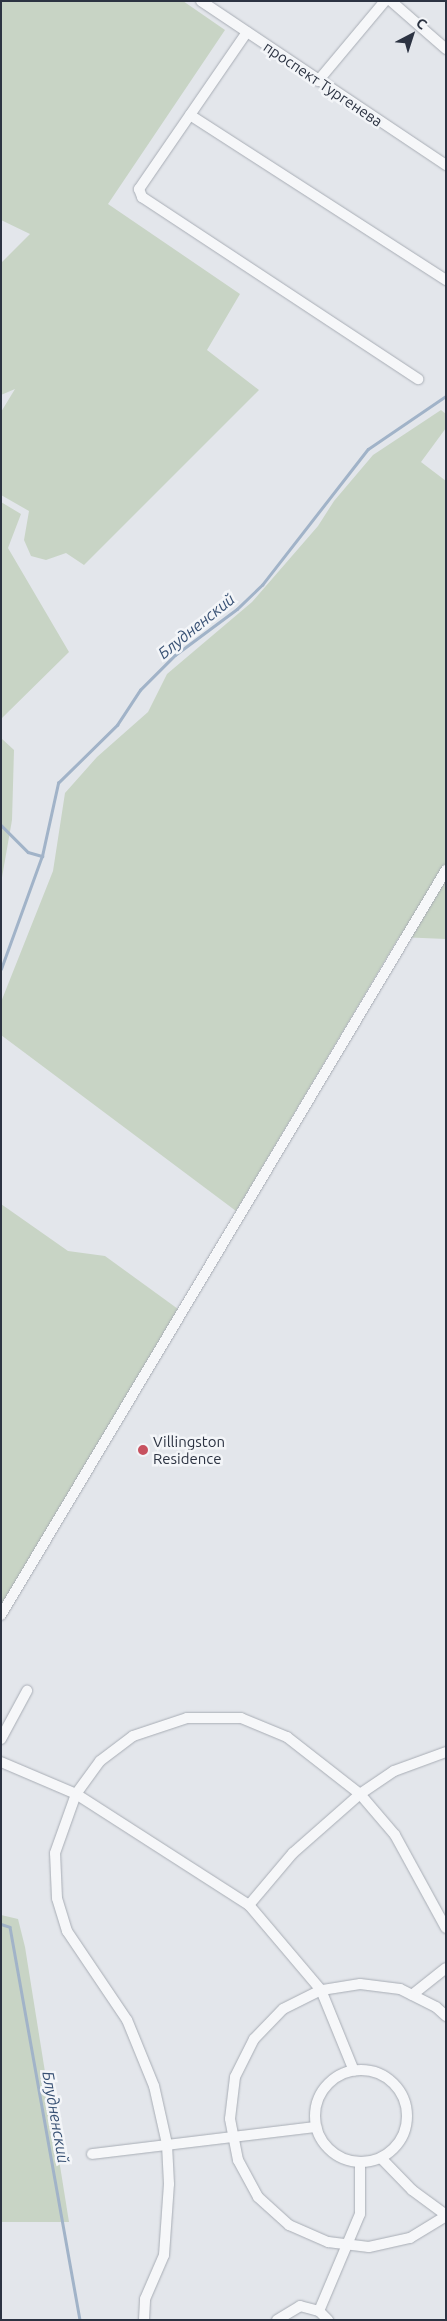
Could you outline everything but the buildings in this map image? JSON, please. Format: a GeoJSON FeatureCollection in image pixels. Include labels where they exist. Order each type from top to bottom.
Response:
{"type":"FeatureCollection","features":[{"type":"Feature","properties":{"kind":"street","name":"проспект Тургенева"},"geometry":{"type":"LineString","coordinates":[[201,1],[446,165]]}},
{"type":"Feature","properties":{"kind":"street"},"geometry":{"type":"LineString","coordinates":[[318,81],[385,1]]}},
{"type":"Feature","properties":{"kind":"street"},"geometry":{"type":"LineString","coordinates":[[391,1],[446,49]]}},
{"type":"Feature","properties":{"kind":"street"},"geometry":{"type":"LineString","coordinates":[[246,32],[139,189],[142,197],[418,379]]}},
{"type":"Feature","properties":{"kind":"street"},"geometry":{"type":"LineString","coordinates":[[190,115],[446,280]]}},
{"type":"Feature","properties":{"kind":"street"},"geometry":{"type":"LineString","coordinates":[[1,1615],[446,870]]}},
{"type":"Feature","properties":{"kind":"street"},"geometry":{"type":"LineString","coordinates":[[1,1739],[27,1691]]}},
{"type":"Feature","properties":{"kind":"street"},"geometry":{"type":"LineString","coordinates":[[144,2320],[145,2298],[164,2255],[169,2184],[166,2144],[154,2086],[127,2020],[67,1931],[57,1898],[55,1853],[76,1794],[100,1761],[133,1736],[187,1718],[241,1718],[287,1737],[360,1794],[395,1835],[446,1928]]}},
{"type":"Feature","properties":{"kind":"street"},"geometry":{"type":"LineString","coordinates":[[249,1905],[293,1853],[360,1794],[394,1771],[446,1752]]}},
{"type":"Feature","properties":{"kind":"street"},"geometry":{"type":"LineString","coordinates":[[1,1762],[76,1794],[249,1905],[321,1990],[354,2071]]}},
{"type":"Feature","properties":{"kind":"street"},"geometry":{"type":"LineString","coordinates":[[412,1995],[446,1968]]}},
{"type":"Feature","properties":{"kind":"street"},"geometry":{"type":"LineString","coordinates":[[381,2158],[412,2190],[446,2216],[410,2238],[370,2247],[328,2242],[289,2225],[258,2197],[238,2160],[230,2119],[235,2077],[254,2039],[283,2009],[321,1990],[360,1984],[400,1989],[446,2016]]}},
{"type":"Feature","properties":{"kind":"street"},"geometry":{"type":"LineString","coordinates":[[354,2071],[384,2076],[404,2099],[406,2129],[400,2143],[381,2158],[360,2163],[332,2152],[316,2127],[315,2112],[328,2084],[354,2071]]}},
{"type":"Feature","properties":{"kind":"street"},"geometry":{"type":"LineString","coordinates":[[92,2154],[233,2135],[316,2127]]}},
{"type":"Feature","properties":{"kind":"street"},"geometry":{"type":"LineString","coordinates":[[319,2311],[349,2245],[360,2214],[360,2163]]}},
{"type":"Feature","properties":{"kind":"street"},"geometry":{"type":"LineString","coordinates":[[277,2320],[300,2306],[319,2311],[328,2320]]}},
{"type":"Feature","properties":{"kind":"green space"},"geometry":{"type":"Polygon","coordinates":[[[1,1],[183,1],[225,30],[108,204],[240,294],[207,350],[259,390],[84,565],[66,553],[46,560],[31,556],[24,540],[29,511],[1,495],[1,412],[15,389],[1,395],[1,263],[30,234],[1,220],[1,1]]]}},
{"type":"Feature","properties":{"kind":"green space"},"geometry":{"type":"Polygon","coordinates":[[[441,410],[446,414],[446,428],[421,462],[446,481],[446,939],[399,937],[236,1211],[1,1035],[1,1002],[53,871],[65,793],[97,757],[148,712],[167,674],[252,602],[318,526],[334,501],[373,455],[441,410]]]}},
{"type":"Feature","properties":{"kind":"green space"},"geometry":{"type":"Polygon","coordinates":[[[1,502],[21,514],[8,548],[69,652],[1,719],[1,502]]]}},
{"type":"Feature","properties":{"kind":"green space"},"geometry":{"type":"Polygon","coordinates":[[[1,738],[14,750],[12,820],[1,883],[1,738]]]}},
{"type":"Feature","properties":{"kind":"green space"},"geometry":{"type":"Polygon","coordinates":[[[1,1204],[68,1251],[105,1256],[178,1309],[1,1606],[1,1204]]]}},
{"type":"Feature","properties":{"kind":"green space"},"geometry":{"type":"Polygon","coordinates":[[[1,1915],[18,1919],[25,1947],[69,2222],[1,2222],[1,1915]]]}},
{"type":"Feature","properties":{"kind":"waterway","name":"Блудненский"},"geometry":{"type":"LineString","coordinates":[[1,969],[42,856],[58,783],[117,725],[140,690],[175,655],[237,609],[262,585],[368,449],[446,396]]}},
{"type":"Feature","properties":{"kind":"waterway"},"geometry":{"type":"LineString","coordinates":[[1,825],[28,852],[42,856]]}},
{"type":"Feature","properties":{"kind":"waterway","name":"Блудненский"},"geometry":{"type":"LineString","coordinates":[[1,1924],[10,1927],[80,2320]]}},
{"type":"Feature","properties":{"kind":"place","name":"Villingston Residence"},"geometry":{"type":"Point","coordinates":[143,1450]}}]}
